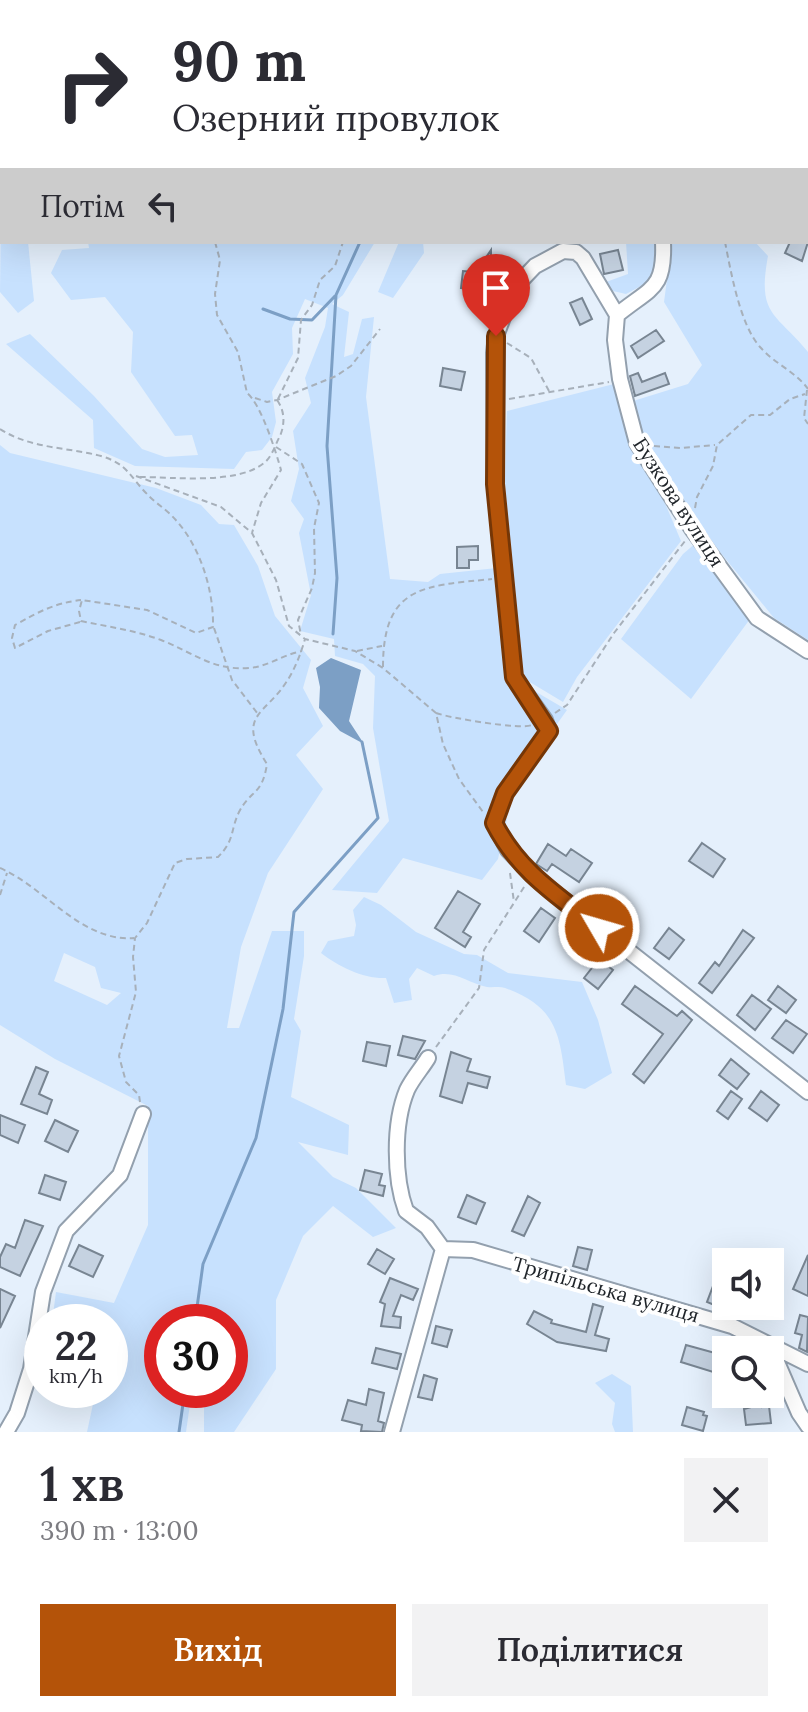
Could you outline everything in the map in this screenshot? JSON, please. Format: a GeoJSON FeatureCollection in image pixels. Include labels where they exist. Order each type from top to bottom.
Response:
{"type":"FeatureCollection","features":[{"type":"Feature","properties":{"kind":"street"},"geometry":{"type":"LineString","coordinates":[[663,244],[664,266],[659,283],[617,315],[583,258],[576,252],[563,251],[535,266],[514,288],[496,336],[495,484],[514,677],[545,720],[549,731],[505,793],[494,823],[508,850],[532,875],[808,1092]]}},
{"type":"Feature","properties":{"kind":"street","name":"Бузкова вулиця"},"geometry":{"type":"LineString","coordinates":[[617,315],[615,340],[620,379],[637,443],[692,529],[757,618],[808,651]]}},
{"type":"Feature","properties":{"kind":"street"},"geometry":{"type":"LineString","coordinates":[[392,1432],[443,1249],[427,1227],[406,1211],[399,1174],[400,1115],[408,1090],[428,1058]]}},
{"type":"Feature","properties":{"kind":"street"},"geometry":{"type":"LineString","coordinates":[[6,1432],[17,1413],[31,1369],[43,1292],[66,1231],[120,1175],[143,1114]]}},
{"type":"Feature","properties":{"kind":"street","name":"Трипільська вулиця"},"geometry":{"type":"LineString","coordinates":[[443,1249],[473,1250],[732,1326],[751,1336]]}},
{"type":"Feature","properties":{"kind":"street","name":"Трипільська вулиця"},"geometry":{"type":"LineString","coordinates":[[784,1353],[808,1364]]}},
{"type":"Feature","properties":{"kind":"street"},"geometry":{"type":"LineString","coordinates":[[784,1378],[808,1426]]}},
{"type":"Feature","properties":{"kind":"path"},"geometry":{"type":"LineString","coordinates":[[216,244],[220,260],[215,294],[217,315],[238,352],[247,393],[254,398],[267,402],[277,400],[336,376],[351,366],[380,329]]}},
{"type":"Feature","properties":{"kind":"path"},"geometry":{"type":"LineString","coordinates":[[277,400],[298,358],[301,320],[312,305],[320,280],[335,266],[342,244]]}},
{"type":"Feature","properties":{"kind":"path"},"geometry":{"type":"LineString","coordinates":[[725,244],[734,287],[759,347],[801,379],[808,389],[804,418],[808,424]]}},
{"type":"Feature","properties":{"kind":"path"},"geometry":{"type":"LineString","coordinates":[[496,336],[531,358],[550,392]]}},
{"type":"Feature","properties":{"kind":"path"},"geometry":{"type":"LineString","coordinates":[[496,402],[620,379]]}},
{"type":"Feature","properties":{"kind":"path"},"geometry":{"type":"LineString","coordinates":[[0,429],[46,448],[101,457],[137,476],[221,507],[252,533],[276,580],[289,626],[305,639],[355,651],[383,668],[436,713],[454,719],[499,722],[517,729],[545,720],[567,705],[614,633],[692,529],[697,497],[710,476],[717,445],[751,415],[770,415],[790,399],[805,394]]}},
{"type":"Feature","properties":{"kind":"path"},"geometry":{"type":"LineString","coordinates":[[252,533],[261,503],[281,470],[275,447],[254,398]]}},
{"type":"Feature","properties":{"kind":"path"},"geometry":{"type":"LineString","coordinates":[[137,476],[230,477],[262,465],[282,430],[284,410],[277,400]]}},
{"type":"Feature","properties":{"kind":"path"},"geometry":{"type":"LineString","coordinates":[[637,443],[680,448],[717,445]]}},
{"type":"Feature","properties":{"kind":"path"},"geometry":{"type":"LineString","coordinates":[[275,447],[302,464],[319,503],[314,528],[315,573],[298,620],[301,636]]}},
{"type":"Feature","properties":{"kind":"path"},"geometry":{"type":"LineString","coordinates":[[137,476],[145,492],[173,517],[195,551],[214,602],[213,627],[227,668],[232,680],[258,714]]}},
{"type":"Feature","properties":{"kind":"path"},"geometry":{"type":"LineString","coordinates":[[383,668],[387,622],[409,595],[443,584],[506,577]]}},
{"type":"Feature","properties":{"kind":"path"},"geometry":{"type":"LineString","coordinates":[[213,627],[196,633],[147,610],[82,600],[46,608],[15,625],[12,638],[15,648],[48,631],[81,621],[125,628],[164,642],[207,664],[227,668],[252,668],[281,655],[302,651]]}},
{"type":"Feature","properties":{"kind":"path"},"geometry":{"type":"LineString","coordinates":[[81,621],[79,611],[82,600]]}},
{"type":"Feature","properties":{"kind":"path"},"geometry":{"type":"LineString","coordinates":[[143,1114],[139,1095],[126,1082],[119,1056],[136,992],[135,938],[147,923],[175,863],[218,857],[234,835],[237,817],[243,806],[264,784],[267,764],[257,749],[253,729],[258,714],[286,683],[305,639]]}},
{"type":"Feature","properties":{"kind":"path"},"geometry":{"type":"LineString","coordinates":[[355,651],[383,646]]}},
{"type":"Feature","properties":{"kind":"path"},"geometry":{"type":"LineString","coordinates":[[436,713],[443,744],[459,779],[474,803],[494,823]]}},
{"type":"Feature","properties":{"kind":"path"},"geometry":{"type":"LineString","coordinates":[[508,850],[514,903]]}},
{"type":"Feature","properties":{"kind":"path"},"geometry":{"type":"LineString","coordinates":[[0,868],[80,923],[115,940],[135,938]]}},
{"type":"Feature","properties":{"kind":"path"},"geometry":{"type":"LineString","coordinates":[[0,895],[7,872]]}},
{"type":"Feature","properties":{"kind":"path"},"geometry":{"type":"LineString","coordinates":[[428,1058],[479,988],[484,950],[532,875]]}},
{"type":"Feature","properties":{"kind":"shaded area"},"geometry":{"type":"Polygon","coordinates":[[[1,244],[28,244],[34,301],[18,313],[0,292],[1,244]]]}},
{"type":"Feature","properties":{"kind":"shaded area"},"geometry":{"type":"Polygon","coordinates":[[[88,244],[374,244],[343,295],[332,304],[349,312],[344,357],[353,354],[362,319],[374,317],[366,397],[390,579],[428,582],[440,574],[497,568],[507,675],[567,710],[557,724],[539,734],[491,802],[507,819],[498,859],[482,880],[403,858],[377,893],[332,890],[389,821],[373,728],[375,676],[363,664],[335,656],[334,639],[300,631],[311,595],[299,533],[304,519],[291,501],[299,469],[293,431],[311,403],[305,378],[325,327],[328,308],[305,299],[292,328],[293,354],[272,392],[276,422],[272,437],[262,450],[246,452],[234,469],[135,466],[94,448],[93,420],[6,344],[30,334],[94,396],[142,449],[165,457],[198,455],[192,435],[175,436],[131,372],[133,332],[105,297],[71,300],[51,273],[62,250],[89,248],[88,244]]]}},
{"type":"Feature","properties":{"kind":"shaded area"},"geometry":{"type":"Polygon","coordinates":[[[398,244],[423,244],[424,253],[393,298],[378,292],[398,244]]]}},
{"type":"Feature","properties":{"kind":"shaded area"},"geometry":{"type":"Polygon","coordinates":[[[626,244],[658,244],[657,269],[650,280],[626,294],[613,291],[606,282],[628,274],[626,244]]]}},
{"type":"Feature","properties":{"kind":"shaded area"},"geometry":{"type":"Polygon","coordinates":[[[668,244],[757,244],[768,256],[765,276],[767,302],[778,320],[808,352],[808,640],[774,618],[706,535],[644,440],[630,402],[688,384],[702,365],[664,302],[670,257],[668,244]]]}},
{"type":"Feature","properties":{"kind":"shaded area"},"geometry":{"type":"Polygon","coordinates":[[[618,383],[632,448],[659,489],[681,541],[577,677],[563,702],[518,675],[505,481],[507,411],[618,383]]]}},
{"type":"Feature","properties":{"kind":"shaded area"},"geometry":{"type":"Polygon","coordinates":[[[0,445],[10,453],[156,488],[201,505],[219,524],[234,525],[258,566],[275,616],[311,660],[303,688],[323,726],[296,755],[323,789],[268,873],[241,947],[227,1028],[239,1028],[272,931],[304,931],[304,956],[294,1019],[301,1031],[291,1097],[349,1125],[348,1155],[298,1142],[333,1177],[356,1188],[396,1228],[373,1237],[333,1206],[303,1236],[276,1300],[276,1369],[234,1432],[204,1432],[204,1408],[248,1408],[248,1304],[144,1304],[144,1408],[189,1408],[186,1432],[87,1432],[92,1408],[128,1408],[128,1304],[54,1304],[56,1292],[114,1303],[148,1225],[148,1106],[55,1059],[0,1025],[0,445]],[[64,953],[54,981],[107,1005],[121,993],[101,988],[95,967],[64,953]]]}},
{"type":"Feature","properties":{"kind":"shaded area"},"geometry":{"type":"Polygon","coordinates":[[[697,542],[750,619],[691,699],[621,639],[683,554],[697,542]]]}},
{"type":"Feature","properties":{"kind":"shaded area"},"geometry":{"type":"Polygon","coordinates":[[[331,658],[361,670],[349,721],[364,744],[340,731],[319,708],[320,687],[316,668],[331,658]]]}},
{"type":"Feature","properties":{"kind":"shaded area"},"geometry":{"type":"Polygon","coordinates":[[[364,897],[381,905],[416,932],[464,954],[477,955],[508,973],[582,982],[598,1020],[612,1073],[585,1089],[566,1085],[553,1025],[536,1004],[505,988],[487,987],[448,974],[434,976],[417,968],[409,979],[412,1000],[394,1003],[386,978],[361,974],[321,953],[328,941],[354,936],[356,925],[353,910],[364,897]]]}},
{"type":"Feature","properties":{"kind":"shaded area"},"geometry":{"type":"Polygon","coordinates":[[[612,1374],[631,1386],[633,1432],[615,1432],[612,1424],[615,1403],[595,1383],[612,1374]]]}},
{"type":"Feature","properties":{"kind":"building"},"geometry":{"type":"Polygon","coordinates":[[[789,244],[807,244],[802,261],[785,253],[789,244]]]}},
{"type":"Feature","properties":{"kind":"building"},"geometry":{"type":"Polygon","coordinates":[[[491,250],[491,255],[508,267],[501,278],[490,270],[488,290],[461,288],[463,271],[476,272],[491,250]]]}},
{"type":"Feature","properties":{"kind":"building"},"geometry":{"type":"Polygon","coordinates":[[[618,250],[623,270],[604,274],[600,254],[618,250]]]}},
{"type":"Feature","properties":{"kind":"building"},"geometry":{"type":"Polygon","coordinates":[[[582,298],[592,319],[580,325],[570,303],[582,298]]]}},
{"type":"Feature","properties":{"kind":"building"},"geometry":{"type":"Polygon","coordinates":[[[656,330],[664,341],[638,358],[631,346],[656,330]]]}},
{"type":"Feature","properties":{"kind":"building"},"geometry":{"type":"Polygon","coordinates":[[[443,368],[465,372],[461,390],[440,386],[443,368]]]}},
{"type":"Feature","properties":{"kind":"building"},"geometry":{"type":"Polygon","coordinates":[[[638,373],[642,382],[665,373],[669,384],[635,396],[630,376],[638,373]]]}},
{"type":"Feature","properties":{"kind":"building"},"geometry":{"type":"Polygon","coordinates":[[[478,546],[478,560],[469,560],[469,568],[457,568],[457,547],[478,546]]]}},
{"type":"Feature","properties":{"kind":"building"},"geometry":{"type":"Polygon","coordinates":[[[702,843],[725,859],[713,877],[689,861],[702,843]]]}},
{"type":"Feature","properties":{"kind":"building"},"geometry":{"type":"Polygon","coordinates":[[[548,844],[566,856],[571,849],[592,863],[579,882],[552,864],[547,871],[536,864],[548,844]]]}},
{"type":"Feature","properties":{"kind":"building"},"geometry":{"type":"Polygon","coordinates":[[[458,891],[480,904],[463,932],[471,937],[465,947],[435,928],[458,891]]]}},
{"type":"Feature","properties":{"kind":"building"},"geometry":{"type":"Polygon","coordinates":[[[541,908],[555,918],[539,942],[524,931],[541,908]]]}},
{"type":"Feature","properties":{"kind":"building"},"geometry":{"type":"Polygon","coordinates":[[[669,928],[684,940],[669,959],[654,948],[669,928]]]}},
{"type":"Feature","properties":{"kind":"building"},"geometry":{"type":"Polygon","coordinates":[[[743,930],[754,938],[712,993],[699,983],[715,962],[719,966],[743,930]]]}},
{"type":"Feature","properties":{"kind":"building"},"geometry":{"type":"Polygon","coordinates":[[[599,959],[613,970],[598,989],[584,978],[599,959]]]}},
{"type":"Feature","properties":{"kind":"building"},"geometry":{"type":"Polygon","coordinates":[[[635,986],[677,1016],[682,1011],[692,1020],[644,1083],[633,1074],[663,1034],[622,1004],[635,986]]]}},
{"type":"Feature","properties":{"kind":"building"},"geometry":{"type":"Polygon","coordinates":[[[778,986],[796,1000],[786,1013],[768,1000],[778,986]]]}},
{"type":"Feature","properties":{"kind":"building"},"geometry":{"type":"Polygon","coordinates":[[[752,995],[771,1009],[755,1030],[737,1015],[752,995]]]}},
{"type":"Feature","properties":{"kind":"building"},"geometry":{"type":"Polygon","coordinates":[[[786,1020],[807,1034],[793,1053],[772,1038],[786,1020]]]}},
{"type":"Feature","properties":{"kind":"building"},"geometry":{"type":"Polygon","coordinates":[[[403,1036],[425,1041],[415,1059],[398,1055],[403,1036]]]}},
{"type":"Feature","properties":{"kind":"building"},"geometry":{"type":"Polygon","coordinates":[[[367,1042],[390,1046],[386,1066],[363,1061],[367,1042]]]}},
{"type":"Feature","properties":{"kind":"building"},"geometry":{"type":"Polygon","coordinates":[[[451,1052],[471,1059],[467,1071],[490,1077],[487,1088],[468,1083],[462,1103],[440,1096],[451,1052]]]}},
{"type":"Feature","properties":{"kind":"building"},"geometry":{"type":"Polygon","coordinates":[[[731,1059],[749,1074],[737,1089],[719,1075],[731,1059]]]}},
{"type":"Feature","properties":{"kind":"building"},"geometry":{"type":"Polygon","coordinates":[[[36,1067],[48,1072],[39,1094],[52,1100],[47,1114],[21,1104],[36,1067]]]}},
{"type":"Feature","properties":{"kind":"building"},"geometry":{"type":"Polygon","coordinates":[[[731,1091],[742,1099],[728,1119],[717,1111],[731,1091]]]}},
{"type":"Feature","properties":{"kind":"building"},"geometry":{"type":"Polygon","coordinates":[[[761,1091],[779,1105],[767,1121],[749,1108],[761,1091]]]}},
{"type":"Feature","properties":{"kind":"building"},"geometry":{"type":"Polygon","coordinates":[[[0,1115],[25,1125],[18,1143],[0,1135],[0,1115]]]}},
{"type":"Feature","properties":{"kind":"building"},"geometry":{"type":"Polygon","coordinates":[[[55,1120],[78,1131],[68,1152],[45,1141],[55,1120]]]}},
{"type":"Feature","properties":{"kind":"building"},"geometry":{"type":"Polygon","coordinates":[[[365,1170],[382,1174],[379,1185],[385,1186],[383,1196],[360,1190],[365,1170]]]}},
{"type":"Feature","properties":{"kind":"building"},"geometry":{"type":"Polygon","coordinates":[[[45,1175],[66,1182],[60,1200],[39,1193],[45,1175]]]}},
{"type":"Feature","properties":{"kind":"building"},"geometry":{"type":"Polygon","coordinates":[[[467,1195],[485,1203],[476,1224],[458,1217],[467,1195]]]}},
{"type":"Feature","properties":{"kind":"building"},"geometry":{"type":"Polygon","coordinates":[[[528,1196],[540,1203],[524,1236],[512,1231],[528,1196]]]}},
{"type":"Feature","properties":{"kind":"building"},"geometry":{"type":"Polygon","coordinates":[[[25,1220],[43,1226],[20,1276],[0,1267],[0,1257],[6,1244],[15,1248],[25,1220]]]}},
{"type":"Feature","properties":{"kind":"building"},"geometry":{"type":"Polygon","coordinates":[[[79,1245],[103,1256],[93,1277],[69,1266],[79,1245]]]}},
{"type":"Feature","properties":{"kind":"building"},"geometry":{"type":"Polygon","coordinates":[[[578,1247],[592,1250],[587,1270],[573,1266],[578,1247]]]}},
{"type":"Feature","properties":{"kind":"building"},"geometry":{"type":"Polygon","coordinates":[[[377,1249],[394,1259],[385,1274],[368,1264],[377,1249]]]}},
{"type":"Feature","properties":{"kind":"building"},"geometry":{"type":"Polygon","coordinates":[[[808,1255],[808,1296],[793,1289],[808,1255]]]}},
{"type":"Feature","properties":{"kind":"building"},"geometry":{"type":"Polygon","coordinates":[[[390,1278],[418,1289],[413,1300],[401,1295],[393,1316],[401,1317],[400,1328],[381,1326],[385,1304],[380,1302],[390,1278]]]}},
{"type":"Feature","properties":{"kind":"building"},"geometry":{"type":"Polygon","coordinates":[[[0,1289],[15,1296],[0,1328],[0,1289]]]}},
{"type":"Feature","properties":{"kind":"building"},"geometry":{"type":"Polygon","coordinates":[[[593,1304],[603,1307],[595,1335],[609,1339],[606,1351],[557,1342],[527,1324],[534,1311],[552,1320],[551,1323],[586,1332],[593,1304]]]}},
{"type":"Feature","properties":{"kind":"building"},"geometry":{"type":"Polygon","coordinates":[[[800,1315],[808,1317],[807,1352],[799,1348],[802,1335],[795,1333],[800,1315]]]}},
{"type":"Feature","properties":{"kind":"building"},"geometry":{"type":"Polygon","coordinates":[[[436,1326],[452,1330],[447,1347],[432,1343],[436,1326]]]}},
{"type":"Feature","properties":{"kind":"building"},"geometry":{"type":"Polygon","coordinates":[[[686,1345],[712,1352],[712,1372],[681,1362],[686,1345]]]}},
{"type":"Feature","properties":{"kind":"building"},"geometry":{"type":"Polygon","coordinates":[[[376,1348],[401,1354],[397,1369],[372,1363],[376,1348]]]}},
{"type":"Feature","properties":{"kind":"building"},"geometry":{"type":"Polygon","coordinates":[[[424,1375],[437,1379],[432,1400],[418,1397],[424,1375]]]}},
{"type":"Feature","properties":{"kind":"building"},"geometry":{"type":"Polygon","coordinates":[[[369,1389],[384,1393],[378,1421],[384,1423],[382,1432],[361,1431],[362,1425],[342,1420],[348,1400],[366,1405],[369,1389]]]}},
{"type":"Feature","properties":{"kind":"building"},"geometry":{"type":"Polygon","coordinates":[[[687,1407],[704,1412],[703,1415],[707,1416],[703,1431],[682,1425],[687,1407]]]}},
{"type":"Feature","properties":{"kind":"building"},"geometry":{"type":"Polygon","coordinates":[[[769,1408],[771,1423],[746,1425],[744,1409],[769,1408]]]}},
{"type":"Feature","properties":{"kind":"waterway"},"geometry":{"type":"LineString","coordinates":[[333,634],[337,578],[327,446],[336,295],[359,244]]}},
{"type":"Feature","properties":{"kind":"waterway"},"geometry":{"type":"LineString","coordinates":[[263,309],[290,319],[312,320],[335,296]]}},
{"type":"Feature","properties":{"kind":"waterway"},"geometry":{"type":"LineString","coordinates":[[197,1304],[203,1264],[256,1138],[283,1009],[294,912],[378,818],[362,742]]}},
{"type":"Feature","properties":{"kind":"waterway"},"geometry":{"type":"LineString","coordinates":[[179,1432],[182,1408]]}},
{"type":"Feature","properties":{"kind":"route"},"geometry":{"type":"LineString","coordinates":[[496,336],[495,484],[514,677],[545,720],[549,731],[505,793],[494,823],[508,850],[532,875],[599,928]]}}]}
